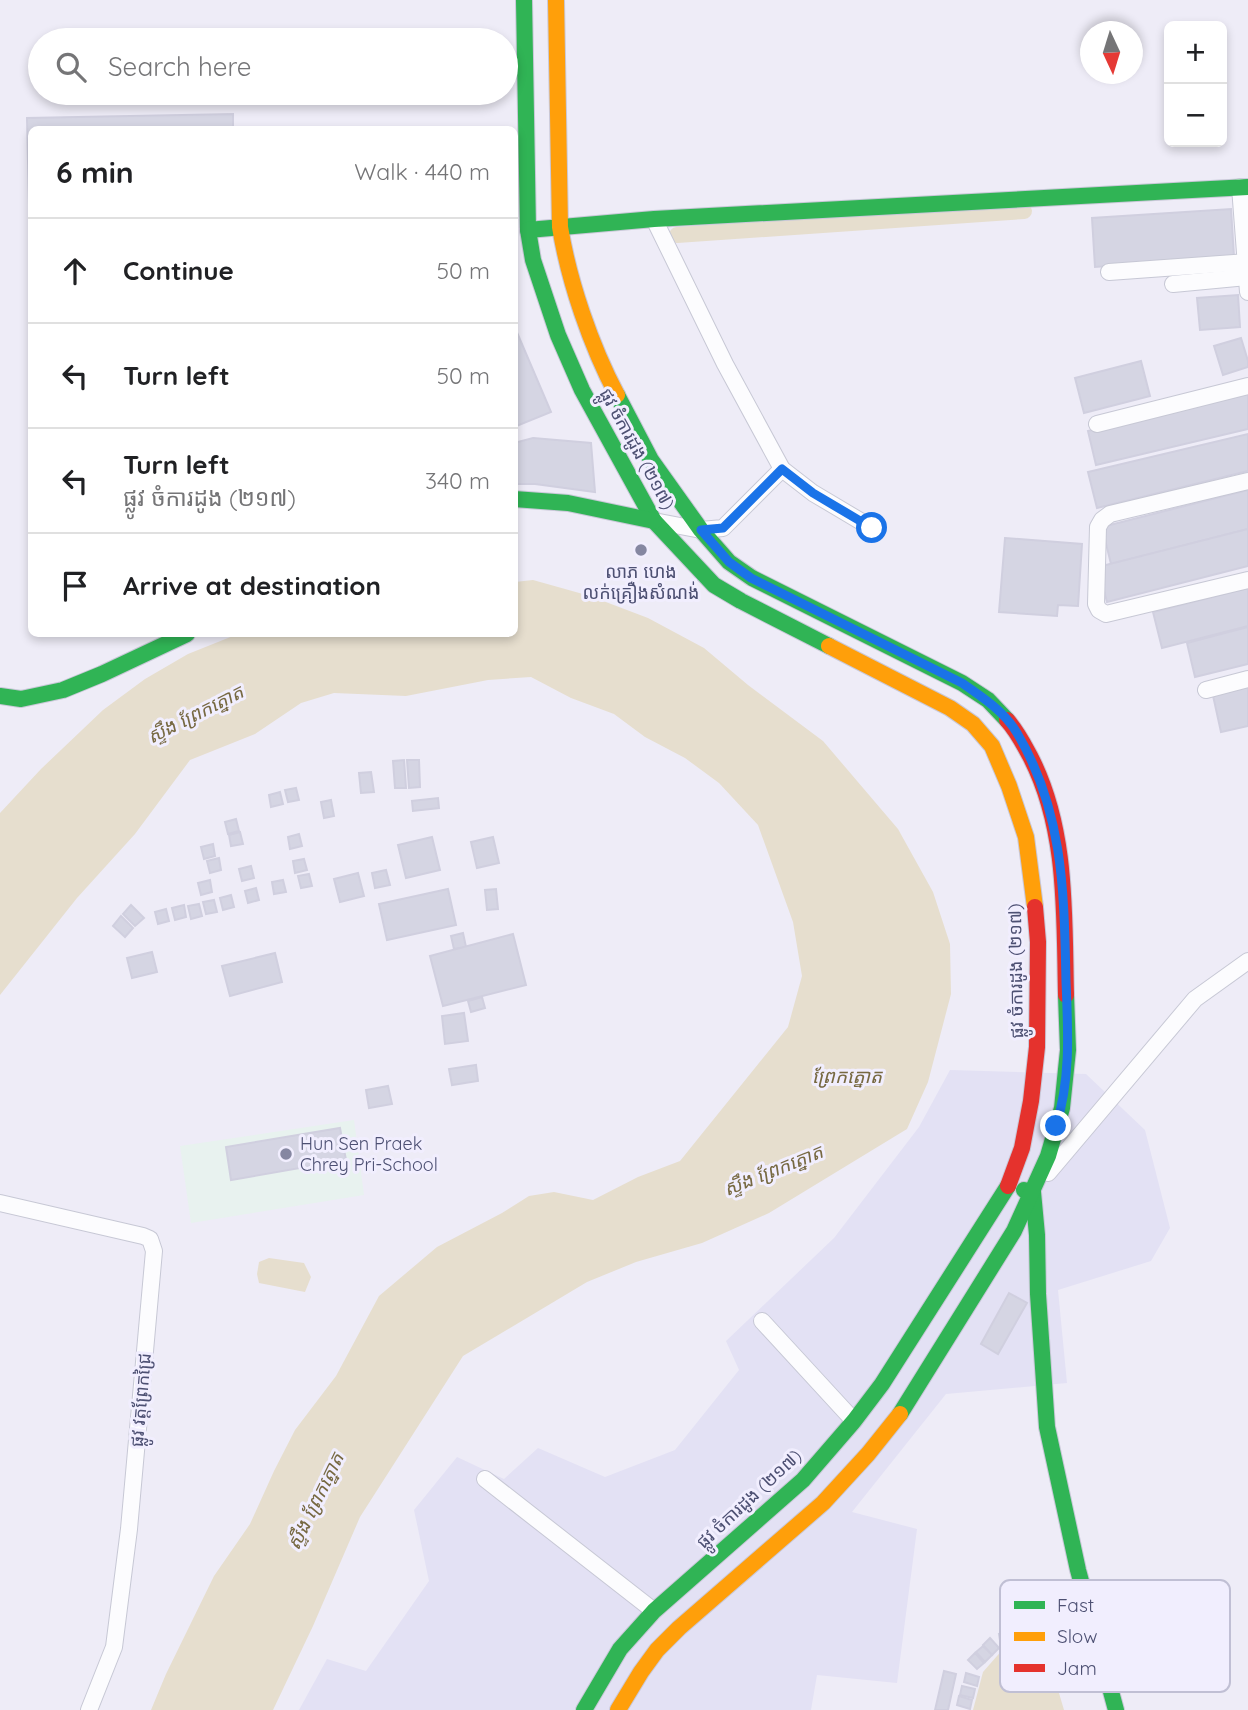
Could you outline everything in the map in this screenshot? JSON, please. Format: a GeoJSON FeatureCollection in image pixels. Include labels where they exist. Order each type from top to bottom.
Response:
{"type":"FeatureCollection","features":[{"type":"Feature","properties":{"kind":"main road","name":"ផ្លូវ ចំការដូង (២១៧)"},"geometry":{"type":"LineString","coordinates":[[524,0],[528,230],[533,260],[558,335],[582,390],[654,521],[714,585],[950,708],[973,724],[992,746],[1026,837],[1038,943],[1037,1047],[1032,1088],[1022,1148],[1008,1186],[882,1384],[854,1421],[803,1480],[654,1611],[620,1649],[584,1710]]}},
{"type":"Feature","properties":{"kind":"main road","name":"ផ្លូវ ចំការដូង (២១៧)"},"geometry":{"type":"LineString","coordinates":[[556,0],[560,227],[565,256],[588,327],[610,380],[651,460],[701,530],[729,562],[751,578],[962,683],[988,700],[1016,730],[1040,776],[1056,834],[1062,877],[1065,942],[1068,1050],[1062,1108],[1048,1156],[1014,1231],[906,1406],[868,1454],[823,1503],[657,1650],[618,1710]]}},
{"type":"Feature","properties":{"kind":"main road"},"geometry":{"type":"LineString","coordinates":[[528,230],[654,219],[1244,187]]}},
{"type":"Feature","properties":{"kind":"main road"},"geometry":{"type":"LineString","coordinates":[[518,499],[603,508],[654,521]]}},
{"type":"Feature","properties":{"kind":"main road"},"geometry":{"type":"LineString","coordinates":[[0,696],[21,699],[63,690],[181,637]]}},
{"type":"Feature","properties":{"kind":"main road"},"geometry":{"type":"LineString","coordinates":[[1038,943],[1065,942]]}},
{"type":"Feature","properties":{"kind":"main road"},"geometry":{"type":"LineString","coordinates":[[1008,1186],[1033,1192],[1047,1427],[1082,1580]]}},
{"type":"Feature","properties":{"kind":"main road"},"geometry":{"type":"LineString","coordinates":[[1111,1692],[1116,1710]]}},
{"type":"Feature","properties":{"kind":"street"},"geometry":{"type":"LineString","coordinates":[[1244,187],[1247,273]]}},
{"type":"Feature","properties":{"kind":"street"},"geometry":{"type":"LineString","coordinates":[[654,219],[725,364],[782,469],[813,493],[872,528]]}},
{"type":"Feature","properties":{"kind":"street"},"geometry":{"type":"LineString","coordinates":[[1109,272],[1247,273]]}},
{"type":"Feature","properties":{"kind":"street"},"geometry":{"type":"LineString","coordinates":[[1173,284],[1247,273]]}},
{"type":"Feature","properties":{"kind":"street"},"geometry":{"type":"LineString","coordinates":[[1097,424],[1248,386]]}},
{"type":"Feature","properties":{"kind":"street"},"geometry":{"type":"LineString","coordinates":[[654,521],[701,530],[723,528],[782,469]]}},
{"type":"Feature","properties":{"kind":"street"},"geometry":{"type":"LineString","coordinates":[[1248,481],[1110,514],[1102,520],[1098,527],[1096,604],[1105,614],[1248,580]]}},
{"type":"Feature","properties":{"kind":"street"},"geometry":{"type":"LineString","coordinates":[[1206,690],[1248,680]]}},
{"type":"Feature","properties":{"kind":"street"},"geometry":{"type":"LineString","coordinates":[[1033,1192],[1195,999],[1248,961]]}},
{"type":"Feature","properties":{"kind":"street","name":"ផ្លូវ វត្តព្រែកជ្រៃ"},"geometry":{"type":"LineString","coordinates":[[0,1203],[143,1236],[150,1239],[154,1251],[129,1529],[114,1647],[89,1710]]}},
{"type":"Feature","properties":{"kind":"street"},"geometry":{"type":"LineString","coordinates":[[762,1321],[854,1421]]}},
{"type":"Feature","properties":{"kind":"street"},"geometry":{"type":"LineString","coordinates":[[485,1479],[654,1611]]}},
{"type":"Feature","properties":{"kind":"shaded area"},"geometry":{"type":"Polygon","coordinates":[[[950,1070],[1086,1074],[1145,1130],[1170,1228],[1151,1261],[1058,1290],[1067,1383],[946,1394],[852,1512],[917,1529],[897,1683],[817,1675],[811,1710],[299,1710],[327,1659],[366,1671],[429,1581],[414,1510],[457,1457],[504,1479],[538,1448],[605,1477],[675,1450],[739,1370],[726,1341],[834,1238],[919,1127],[950,1070]]]}},
{"type":"Feature","properties":{"kind":"shaded area"},"geometry":{"type":"Polygon","coordinates":[[[354,1120],[364,1195],[191,1223],[180,1146],[354,1120]]]}},
{"type":"Feature","properties":{"kind":"water","name":"ព្រែកត្នោត"},"geometry":{"type":"Polygon","coordinates":[[[533,580],[590,596],[648,618],[704,648],[823,741],[898,829],[933,892],[950,944],[951,994],[928,1082],[907,1129],[769,1213],[702,1243],[636,1262],[587,1282],[463,1356],[360,1517],[273,1710],[151,1710],[214,1576],[250,1524],[295,1430],[336,1376],[379,1296],[437,1247],[529,1196],[554,1192],[593,1200],[638,1177],[680,1161],[788,1027],[802,976],[793,922],[758,825],[719,783],[685,758],[645,737],[614,714],[571,698],[531,677],[488,680],[406,696],[334,693],[301,703],[255,734],[190,760],[135,834],[77,898],[0,995],[0,813],[41,769],[103,710],[145,679],[188,654],[230,637],[518,637],[518,582],[533,580]]]}},
{"type":"Feature","properties":{"kind":"water"},"geometry":{"type":"Polygon","coordinates":[[[269,1258],[304,1263],[311,1277],[305,1292],[259,1283],[259,1262],[269,1258]]]}},
{"type":"Feature","properties":{"kind":"water"},"geometry":{"type":"Polygon","coordinates":[[[1000,1653],[1000,1692],[1059,1692],[1064,1710],[973,1710],[983,1672],[1000,1653]]]}},
{"type":"Feature","properties":{"kind":"building"},"geometry":{"type":"Polygon","coordinates":[[[233,114],[233,126],[28,126],[28,161],[27,118],[233,114]]]}},
{"type":"Feature","properties":{"kind":"building"},"geometry":{"type":"Polygon","coordinates":[[[1231,209],[1234,257],[1095,267],[1092,218],[1231,209]]]}},
{"type":"Feature","properties":{"kind":"building"},"geometry":{"type":"Polygon","coordinates":[[[1238,295],[1240,327],[1200,330],[1197,298],[1238,295]]]}},
{"type":"Feature","properties":{"kind":"building"},"geometry":{"type":"Polygon","coordinates":[[[518,335],[551,412],[518,425],[518,335]]]}},
{"type":"Feature","properties":{"kind":"building"},"geometry":{"type":"Polygon","coordinates":[[[1241,338],[1248,367],[1223,375],[1214,346],[1241,338]]]}},
{"type":"Feature","properties":{"kind":"building"},"geometry":{"type":"Polygon","coordinates":[[[1141,361],[1150,396],[1084,413],[1075,378],[1141,361]]]}},
{"type":"Feature","properties":{"kind":"building"},"geometry":{"type":"Polygon","coordinates":[[[1248,393],[1248,429],[1096,465],[1088,431],[1248,393]]]}},
{"type":"Feature","properties":{"kind":"building"},"geometry":{"type":"Polygon","coordinates":[[[1248,434],[1248,471],[1097,508],[1088,472],[1248,434]]]}},
{"type":"Feature","properties":{"kind":"building"},"geometry":{"type":"Polygon","coordinates":[[[533,438],[591,443],[595,492],[518,484],[518,442],[533,438]]]}},
{"type":"Feature","properties":{"kind":"building"},"geometry":{"type":"Polygon","coordinates":[[[1248,490],[1248,529],[1111,564],[1102,527],[1248,490]]]}},
{"type":"Feature","properties":{"kind":"building"},"geometry":{"type":"Polygon","coordinates":[[[1248,529],[1248,566],[1107,602],[1098,567],[1248,529]]]}},
{"type":"Feature","properties":{"kind":"building"},"geometry":{"type":"Polygon","coordinates":[[[1005,538],[1082,544],[1078,606],[1058,605],[1057,616],[999,612],[1005,538]]]}},
{"type":"Feature","properties":{"kind":"building"},"geometry":{"type":"Polygon","coordinates":[[[1248,588],[1248,626],[1162,648],[1153,612],[1248,588]]]}},
{"type":"Feature","properties":{"kind":"building"},"geometry":{"type":"Polygon","coordinates":[[[1248,627],[1248,664],[1195,677],[1187,643],[1248,627]]]}},
{"type":"Feature","properties":{"kind":"building"},"geometry":{"type":"Polygon","coordinates":[[[1248,683],[1248,726],[1221,732],[1212,691],[1248,683]]]}},
{"type":"Feature","properties":{"kind":"building"},"geometry":{"type":"Polygon","coordinates":[[[404,760],[406,788],[395,788],[393,761],[404,760]]]}},
{"type":"Feature","properties":{"kind":"building"},"geometry":{"type":"Polygon","coordinates":[[[407,760],[419,760],[420,787],[409,788],[407,760]]]}},
{"type":"Feature","properties":{"kind":"building"},"geometry":{"type":"Polygon","coordinates":[[[371,772],[374,792],[361,793],[359,773],[371,772]]]}},
{"type":"Feature","properties":{"kind":"building"},"geometry":{"type":"Polygon","coordinates":[[[296,788],[299,800],[288,802],[285,790],[296,788]]]}},
{"type":"Feature","properties":{"kind":"building"},"geometry":{"type":"Polygon","coordinates":[[[280,792],[283,804],[271,807],[269,795],[280,792]]]}},
{"type":"Feature","properties":{"kind":"building"},"geometry":{"type":"Polygon","coordinates":[[[438,798],[439,808],[413,811],[412,801],[438,798]]]}},
{"type":"Feature","properties":{"kind":"building"},"geometry":{"type":"Polygon","coordinates":[[[331,800],[334,816],[324,818],[321,802],[331,800]]]}},
{"type":"Feature","properties":{"kind":"building"},"geometry":{"type":"Polygon","coordinates":[[[236,819],[239,831],[228,834],[225,822],[236,819]]]}},
{"type":"Feature","properties":{"kind":"building"},"geometry":{"type":"Polygon","coordinates":[[[240,832],[243,844],[231,846],[229,835],[240,832]]]}},
{"type":"Feature","properties":{"kind":"building"},"geometry":{"type":"Polygon","coordinates":[[[299,834],[302,846],[290,849],[288,837],[299,834]]]}},
{"type":"Feature","properties":{"kind":"building"},"geometry":{"type":"Polygon","coordinates":[[[432,837],[440,870],[406,878],[398,845],[432,837]]]}},
{"type":"Feature","properties":{"kind":"building"},"geometry":{"type":"Polygon","coordinates":[[[493,837],[499,863],[477,868],[471,842],[493,837]]]}},
{"type":"Feature","properties":{"kind":"building"},"geometry":{"type":"Polygon","coordinates":[[[213,844],[215,856],[204,859],[201,847],[213,844]]]}},
{"type":"Feature","properties":{"kind":"building"},"geometry":{"type":"Polygon","coordinates":[[[219,858],[221,870],[210,873],[207,861],[219,858]]]}},
{"type":"Feature","properties":{"kind":"building"},"geometry":{"type":"Polygon","coordinates":[[[304,859],[307,870],[295,873],[293,861],[304,859]]]}},
{"type":"Feature","properties":{"kind":"building"},"geometry":{"type":"Polygon","coordinates":[[[251,866],[254,878],[242,881],[239,869],[251,866]]]}},
{"type":"Feature","properties":{"kind":"building"},"geometry":{"type":"Polygon","coordinates":[[[386,870],[390,885],[375,888],[372,873],[386,870]]]}},
{"type":"Feature","properties":{"kind":"building"},"geometry":{"type":"Polygon","coordinates":[[[358,873],[364,896],[340,902],[334,879],[358,873]]]}},
{"type":"Feature","properties":{"kind":"building"},"geometry":{"type":"Polygon","coordinates":[[[309,874],[312,886],[301,888],[298,876],[309,874]]]}},
{"type":"Feature","properties":{"kind":"building"},"geometry":{"type":"Polygon","coordinates":[[[210,880],[212,892],[201,895],[198,883],[210,880]]]}},
{"type":"Feature","properties":{"kind":"building"},"geometry":{"type":"Polygon","coordinates":[[[283,880],[286,892],[274,894],[272,882],[283,880]]]}},
{"type":"Feature","properties":{"kind":"building"},"geometry":{"type":"Polygon","coordinates":[[[256,888],[259,900],[248,903],[245,891],[256,888]]]}},
{"type":"Feature","properties":{"kind":"building"},"geometry":{"type":"Polygon","coordinates":[[[448,889],[456,925],[387,940],[379,904],[448,889]]]}},
{"type":"Feature","properties":{"kind":"building"},"geometry":{"type":"Polygon","coordinates":[[[496,889],[498,909],[487,910],[485,890],[496,889]]]}},
{"type":"Feature","properties":{"kind":"building"},"geometry":{"type":"Polygon","coordinates":[[[231,895],[234,907],[223,910],[220,898],[231,895]]]}},
{"type":"Feature","properties":{"kind":"building"},"geometry":{"type":"Polygon","coordinates":[[[214,900],[217,912],[206,914],[203,902],[214,900]]]}},
{"type":"Feature","properties":{"kind":"building"},"geometry":{"type":"Polygon","coordinates":[[[199,904],[202,916],[191,919],[188,906],[199,904]]]}},
{"type":"Feature","properties":{"kind":"building"},"geometry":{"type":"Polygon","coordinates":[[[131,905],[144,918],[135,926],[123,914],[131,905]]]}},
{"type":"Feature","properties":{"kind":"building"},"geometry":{"type":"Polygon","coordinates":[[[184,905],[186,917],[175,920],[172,908],[184,905]]]}},
{"type":"Feature","properties":{"kind":"building"},"geometry":{"type":"Polygon","coordinates":[[[166,909],[169,921],[158,924],[155,912],[166,909]]]}},
{"type":"Feature","properties":{"kind":"building"},"geometry":{"type":"Polygon","coordinates":[[[121,916],[133,928],[125,937],[113,926],[121,916]]]}},
{"type":"Feature","properties":{"kind":"building"},"geometry":{"type":"Polygon","coordinates":[[[463,933],[466,947],[454,949],[451,936],[463,933]]]}},
{"type":"Feature","properties":{"kind":"building"},"geometry":{"type":"Polygon","coordinates":[[[513,934],[526,985],[443,1006],[430,956],[513,934]]]}},
{"type":"Feature","properties":{"kind":"building"},"geometry":{"type":"Polygon","coordinates":[[[152,952],[157,972],[132,978],[127,958],[152,952]]]}},
{"type":"Feature","properties":{"kind":"building"},"geometry":{"type":"Polygon","coordinates":[[[275,953],[282,982],[230,996],[222,966],[275,953]]]}},
{"type":"Feature","properties":{"kind":"building"},"geometry":{"type":"Polygon","coordinates":[[[482,997],[485,1008],[471,1012],[468,1001],[482,997]]]}},
{"type":"Feature","properties":{"kind":"building"},"geometry":{"type":"Polygon","coordinates":[[[464,1013],[468,1041],[445,1044],[442,1016],[464,1013]]]}},
{"type":"Feature","properties":{"kind":"building"},"geometry":{"type":"Polygon","coordinates":[[[476,1065],[478,1081],[452,1085],[449,1069],[476,1065]]]}},
{"type":"Feature","properties":{"kind":"building"},"geometry":{"type":"Polygon","coordinates":[[[388,1086],[392,1104],[369,1108],[366,1090],[388,1086]]]}},
{"type":"Feature","properties":{"kind":"building","name":"Hun Sen Praek Chrey Pri-School"},"geometry":{"type":"Polygon","coordinates":[[[340,1128],[346,1160],[231,1180],[226,1147],[340,1128]]]}},
{"type":"Feature","properties":{"kind":"building"},"geometry":{"type":"Polygon","coordinates":[[[1009,1293],[1027,1303],[998,1354],[981,1344],[1009,1293]]]}},
{"type":"Feature","properties":{"kind":"building"},"geometry":{"type":"Polygon","coordinates":[[[990,1638],[999,1648],[992,1655],[983,1645],[990,1638]]]}},
{"type":"Feature","properties":{"kind":"building"},"geometry":{"type":"Polygon","coordinates":[[[983,1646],[992,1655],[985,1662],[976,1652],[983,1646]]]}},
{"type":"Feature","properties":{"kind":"building"},"geometry":{"type":"Polygon","coordinates":[[[975,1653],[984,1663],[977,1669],[968,1660],[975,1653]]]}},
{"type":"Feature","properties":{"kind":"building"},"geometry":{"type":"Polygon","coordinates":[[[944,1671],[956,1674],[948,1710],[935,1710],[944,1671]]]}},
{"type":"Feature","properties":{"kind":"building"},"geometry":{"type":"Polygon","coordinates":[[[966,1673],[979,1677],[977,1686],[964,1682],[966,1673]]]}},
{"type":"Feature","properties":{"kind":"building"},"geometry":{"type":"Polygon","coordinates":[[[962,1686],[975,1689],[973,1698],[960,1695],[962,1686]]]}},
{"type":"Feature","properties":{"kind":"building"},"geometry":{"type":"Polygon","coordinates":[[[959,1696],[972,1700],[970,1709],[957,1705],[959,1696]]]}},
{"type":"Feature","properties":{"kind":"waterway"},"geometry":{"type":"LineString","coordinates":[[677,235],[1024,211]]}},
{"type":"Feature","properties":{"kind":"traffic: fast"},"geometry":{"type":"LineString","coordinates":[[524,0],[528,230],[533,260],[558,335],[582,390],[654,521],[714,585],[829,646]]}},
{"type":"Feature","properties":{"kind":"traffic: fast"},"geometry":{"type":"LineString","coordinates":[[528,230],[654,219],[1248,187]]}},
{"type":"Feature","properties":{"kind":"traffic: fast"},"geometry":{"type":"LineString","coordinates":[[617,395],[651,460],[701,530],[729,562],[752,578],[962,683],[988,700],[1007,720]]}},
{"type":"Feature","properties":{"kind":"traffic: fast"},"geometry":{"type":"LineString","coordinates":[[518,499],[568,503],[654,521]]}},
{"type":"Feature","properties":{"kind":"traffic: fast"},"geometry":{"type":"LineString","coordinates":[[0,696],[21,699],[63,690],[181,637]]}},
{"type":"Feature","properties":{"kind":"traffic: fast"},"geometry":{"type":"LineString","coordinates":[[900,1414],[1014,1231],[1048,1156],[1062,1108],[1068,1050],[1066,995]]}},
{"type":"Feature","properties":{"kind":"traffic: fast"},"geometry":{"type":"LineString","coordinates":[[584,1710],[620,1649],[654,1611],[803,1480],[854,1421],[882,1384],[1008,1186]]}},
{"type":"Feature","properties":{"kind":"traffic: fast"},"geometry":{"type":"LineString","coordinates":[[1024,1190],[1033,1192],[1047,1427],[1081,1580]]}},
{"type":"Feature","properties":{"kind":"traffic: fast"},"geometry":{"type":"LineString","coordinates":[[1111,1692],[1116,1710]]}},
{"type":"Feature","properties":{"kind":"traffic: slow"},"geometry":{"type":"LineString","coordinates":[[556,0],[560,227],[582,313],[598,356],[617,395]]}},
{"type":"Feature","properties":{"kind":"traffic: slow"},"geometry":{"type":"LineString","coordinates":[[829,646],[950,708],[973,724],[992,746],[1026,837],[1035,907]]}},
{"type":"Feature","properties":{"kind":"traffic: slow"},"geometry":{"type":"LineString","coordinates":[[618,1710],[657,1650],[823,1503],[900,1414]]}},
{"type":"Feature","properties":{"kind":"traffic: jam"},"geometry":{"type":"LineString","coordinates":[[1007,720],[1030,756],[1042,784],[1058,843],[1064,903],[1066,995]]}},
{"type":"Feature","properties":{"kind":"traffic: jam"},"geometry":{"type":"LineString","coordinates":[[1008,1186],[1022,1148],[1037,1047],[1038,942],[1035,907]]}},
{"type":"Feature","properties":{"kind":"place","name":"លាភ ហេង លក់គ្រឿងសំណង់"},"geometry":{"type":"Point","coordinates":[641,550]}},
{"type":"Feature","properties":{"kind":"place","name":"Hun Sen Praek Chrey Pri-School"},"geometry":{"type":"Point","coordinates":[286,1154]}},
{"type":"Feature","properties":{"kind":"route"},"geometry":{"type":"LineString","coordinates":[[872,528],[813,493],[782,469],[723,528],[701,530],[729,562],[751,578],[962,683],[988,700],[1016,730],[1040,776],[1056,834],[1062,877],[1068,1050],[1062,1108],[1056,1126]]}},
{"type":"Feature","properties":{"kind":"water label","name":"ស្ទឹង ព្រែកត្នោត"},"geometry":{"type":"Point","coordinates":[195,714]}},
{"type":"Feature","properties":{"kind":"water label","name":"ស្ទឹង ព្រែកត្នោត"},"geometry":{"type":"Point","coordinates":[773,1170]}},
{"type":"Feature","properties":{"kind":"water label","name":"ស្ទឹង ព្រែកត្នោត"},"geometry":{"type":"Point","coordinates":[315,1501]}}]}
